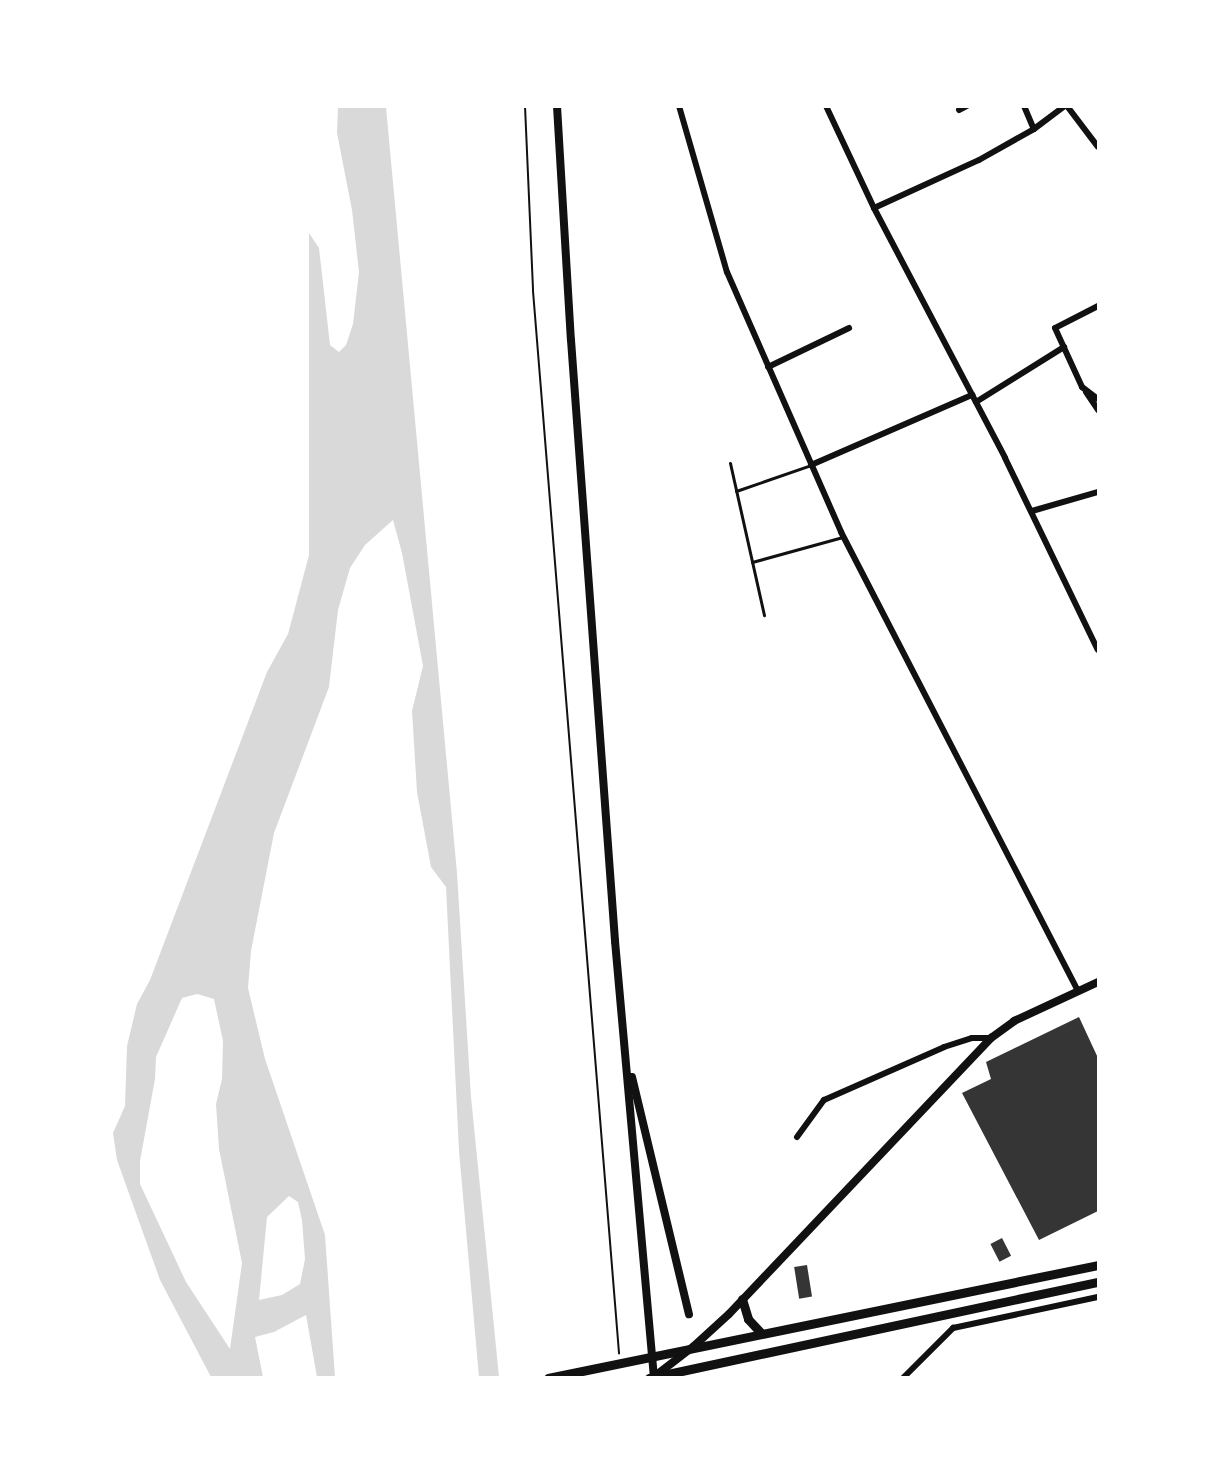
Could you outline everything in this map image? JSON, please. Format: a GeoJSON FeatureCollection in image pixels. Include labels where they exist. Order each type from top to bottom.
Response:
{"type":"FeatureCollection","features":[{"type":"Feature","properties":{"kind":"main road"},"geometry":{"type":"LineString","coordinates":[[557,106],[615,941],[628,1062],[652,1377],[1098,1282]]}},
{"type":"Feature","properties":{"kind":"main road"},"geometry":{"type":"LineString","coordinates":[[628,1062],[689,1314]]}},
{"type":"Feature","properties":{"kind":"main road"},"geometry":{"type":"LineString","coordinates":[[548,1377],[1098,1265]]}},
{"type":"Feature","properties":{"kind":"main road"},"geometry":{"type":"LineString","coordinates":[[742,1299],[748,1319],[761,1333]]}},
{"type":"Feature","properties":{"kind":"street"},"geometry":{"type":"LineString","coordinates":[[679,106],[727,272],[843,537],[1078,991]]}},
{"type":"Feature","properties":{"kind":"street"},"geometry":{"type":"LineString","coordinates":[[826,106],[874,208],[1032,512],[1098,650]]}},
{"type":"Feature","properties":{"kind":"street"},"geometry":{"type":"LineString","coordinates":[[958,110],[967,106]]}},
{"type":"Feature","properties":{"kind":"street"},"geometry":{"type":"LineString","coordinates":[[1024,106],[1034,129]]}},
{"type":"Feature","properties":{"kind":"street"},"geometry":{"type":"LineString","coordinates":[[874,208],[979,160],[1034,129],[1066,106],[1098,147]]}},
{"type":"Feature","properties":{"kind":"street"},"geometry":{"type":"LineString","coordinates":[[1098,306],[1055,328],[1082,387],[1098,410]]}},
{"type":"Feature","properties":{"kind":"street"},"geometry":{"type":"LineString","coordinates":[[768,367],[849,328]]}},
{"type":"Feature","properties":{"kind":"street"},"geometry":{"type":"LineString","coordinates":[[976,402],[1064,347]]}},
{"type":"Feature","properties":{"kind":"street"},"geometry":{"type":"LineString","coordinates":[[1082,387],[1098,399]]}},
{"type":"Feature","properties":{"kind":"street"},"geometry":{"type":"LineString","coordinates":[[811,465],[972,395]]}},
{"type":"Feature","properties":{"kind":"street"},"geometry":{"type":"LineString","coordinates":[[1032,512],[1098,492]]}},
{"type":"Feature","properties":{"kind":"street"},"geometry":{"type":"LineString","coordinates":[[652,1377],[694,1346],[742,1299],[991,1038],[1014,1021],[1098,982]]}},
{"type":"Feature","properties":{"kind":"street"},"geometry":{"type":"LineString","coordinates":[[796,1137],[824,1100],[944,1047],[972,1038],[991,1038]]}},
{"type":"Feature","properties":{"kind":"street"},"geometry":{"type":"LineString","coordinates":[[903,1377],[953,1328],[1098,1297]]}},
{"type":"Feature","properties":{"kind":"lane"},"geometry":{"type":"LineString","coordinates":[[730,463],[764,615]]}},
{"type":"Feature","properties":{"kind":"lane"},"geometry":{"type":"LineString","coordinates":[[736,491],[811,465]]}},
{"type":"Feature","properties":{"kind":"lane"},"geometry":{"type":"LineString","coordinates":[[752,562],[843,537]]}},
{"type":"Feature","properties":{"kind":"path"},"geometry":{"type":"LineString","coordinates":[[525,106],[533,291],[619,1357]]}},
{"type":"Feature","properties":{"kind":"shaded area"},"geometry":{"type":"Polygon","coordinates":[[[338,107],[386,107],[457,873],[471,1097],[499,1377],[479,1377],[459,1151],[446,887],[431,867],[417,792],[412,711],[423,666],[402,553],[393,520],[365,545],[350,568],[338,610],[329,687],[274,833],[251,951],[248,988],[265,1059],[325,1235],[335,1377],[317,1377],[306,1315],[274,1332],[255,1337],[263,1377],[211,1377],[160,1280],[117,1160],[113,1133],[125,1106],[127,1046],[137,1004],[150,980],[267,672],[288,634],[309,555],[309,233],[319,248],[330,345],[339,352],[346,345],[353,324],[359,272],[352,210],[337,133],[338,107]],[[197,994],[182,998],[156,1057],[155,1079],[140,1161],[140,1184],[186,1282],[230,1349],[242,1263],[219,1149],[216,1104],[222,1079],[223,1041],[214,999],[197,994]],[[289,1196],[267,1217],[259,1300],[282,1295],[300,1284],[305,1259],[302,1220],[298,1202],[289,1196]]]}},
{"type":"Feature","properties":{"kind":"building"},"geometry":{"type":"Polygon","coordinates":[[[1079,1017],[1098,1058],[1098,1211],[1039,1240],[962,1093],[991,1079],[986,1062],[1079,1017]]]}},
{"type":"Feature","properties":{"kind":"building"},"geometry":{"type":"Polygon","coordinates":[[[1002,1238],[1011,1256],[999,1262],[990,1244],[1002,1238]]]}},
{"type":"Feature","properties":{"kind":"building"},"geometry":{"type":"Polygon","coordinates":[[[807,1265],[812,1297],[799,1299],[794,1267],[807,1265]]]}}]}
